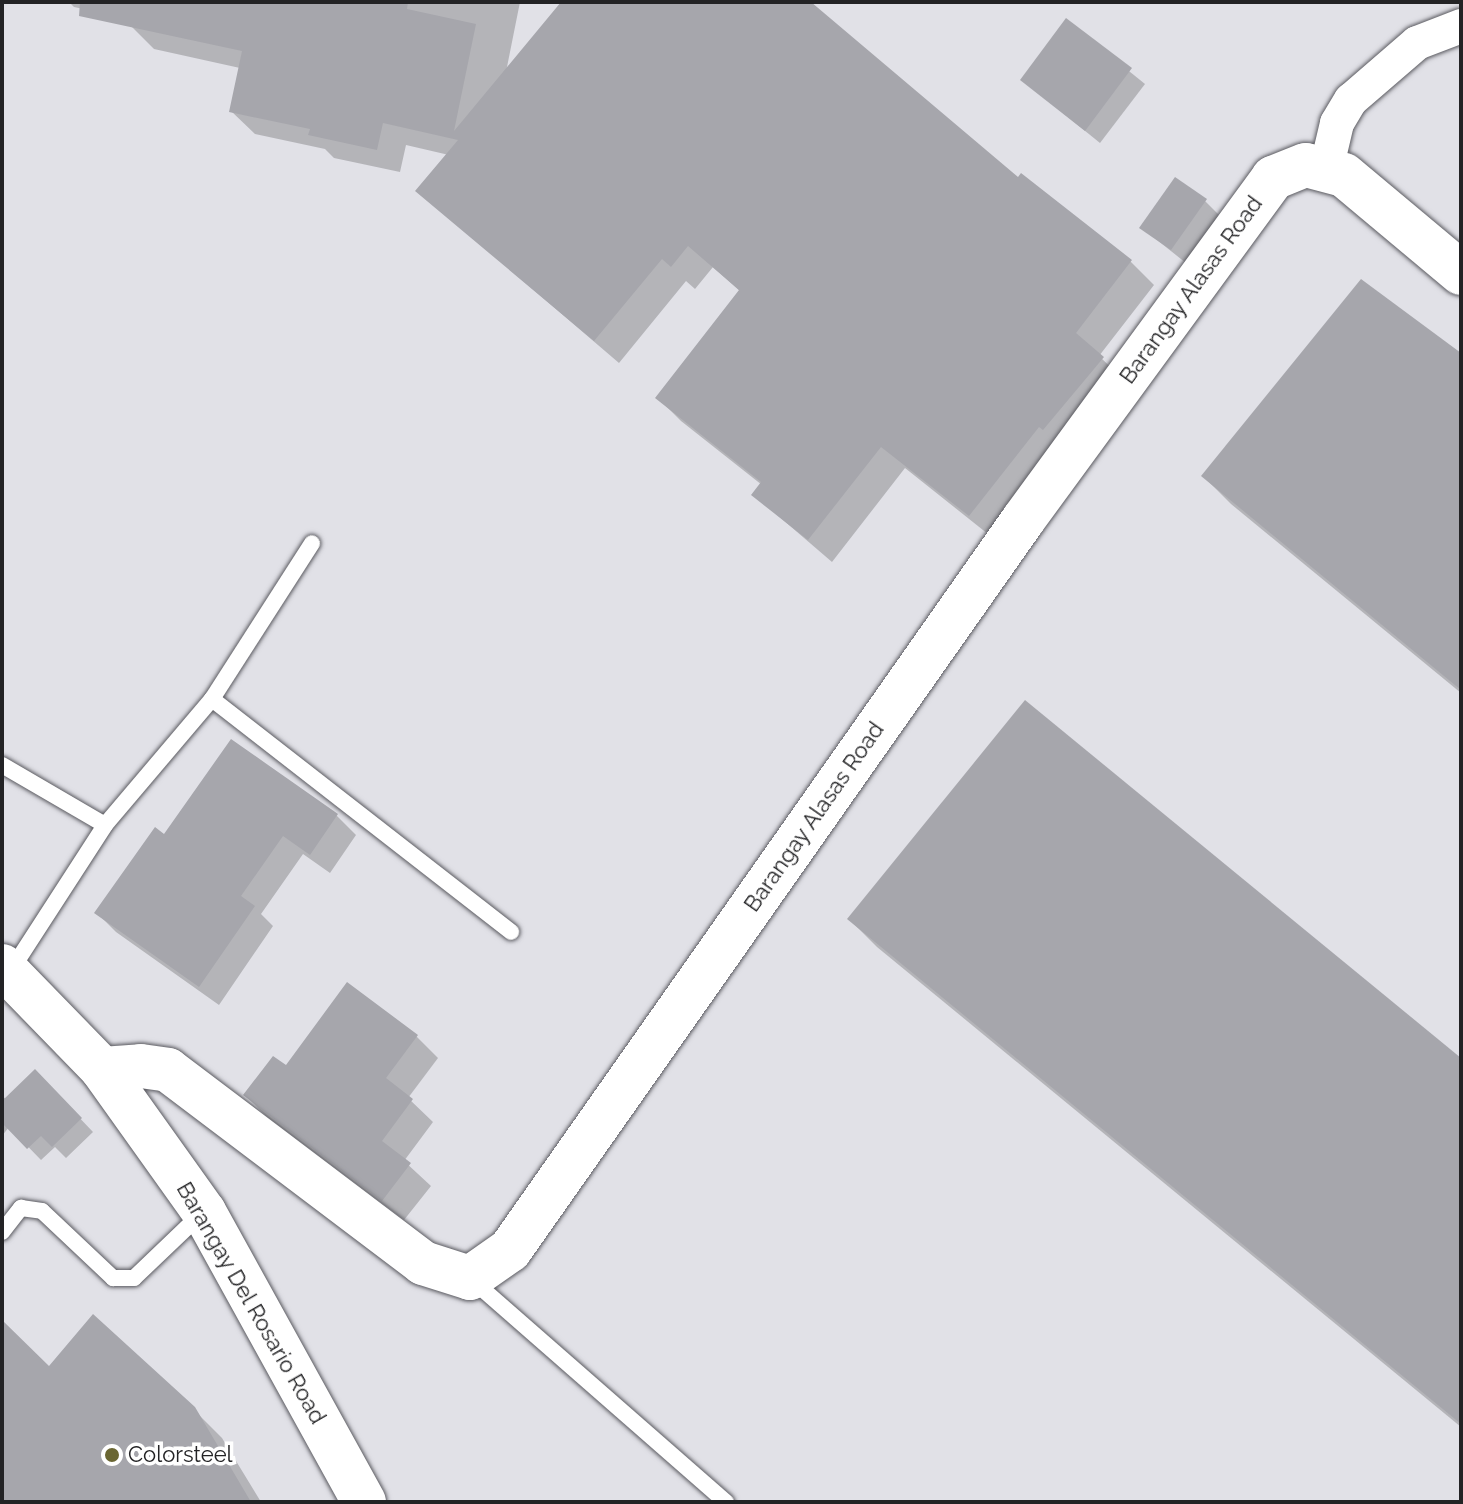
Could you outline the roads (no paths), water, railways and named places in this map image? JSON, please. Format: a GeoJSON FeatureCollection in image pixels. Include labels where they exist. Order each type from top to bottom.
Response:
{"type":"FeatureCollection","features":[{"type":"Feature","properties":{"kind":"street"},"geometry":{"type":"LineString","coordinates":[[1461,26],[1417,43],[1351,100],[1337,123],[1326,170],[1344,175],[1461,273]]}},
{"type":"Feature","properties":{"kind":"street","name":"Barangay Alasas Road"},"geometry":{"type":"LineString","coordinates":[[470,1278],[510,1250],[1023,520],[1273,178],[1306,165],[1326,170]]}},
{"type":"Feature","properties":{"kind":"street","name":"Barangay Del Rosario Road"},"geometry":{"type":"LineString","coordinates":[[6,969],[102,1069],[204,1212],[364,1502]]}},
{"type":"Feature","properties":{"kind":"street"},"geometry":{"type":"LineString","coordinates":[[102,1069],[141,1066],[168,1070],[423,1263],[470,1278]]}},
{"type":"Feature","properties":{"kind":"lane"},"geometry":{"type":"LineString","coordinates":[[6,969],[105,825],[212,699],[312,543]]}},
{"type":"Feature","properties":{"kind":"lane"},"geometry":{"type":"LineString","coordinates":[[212,699],[511,932]]}},
{"type":"Feature","properties":{"kind":"lane"},"geometry":{"type":"LineString","coordinates":[[2,765],[105,825]]}},
{"type":"Feature","properties":{"kind":"lane"},"geometry":{"type":"LineString","coordinates":[[2,1232],[21,1208],[42,1211],[113,1278],[134,1278],[204,1212]]}},
{"type":"Feature","properties":{"kind":"lane"},"geometry":{"type":"LineString","coordinates":[[470,1278],[726,1502]]}},
{"type":"Feature","properties":{"kind":"place","name":"Colorsteel"},"geometry":{"type":"Point","coordinates":[112,1455]}}]}
